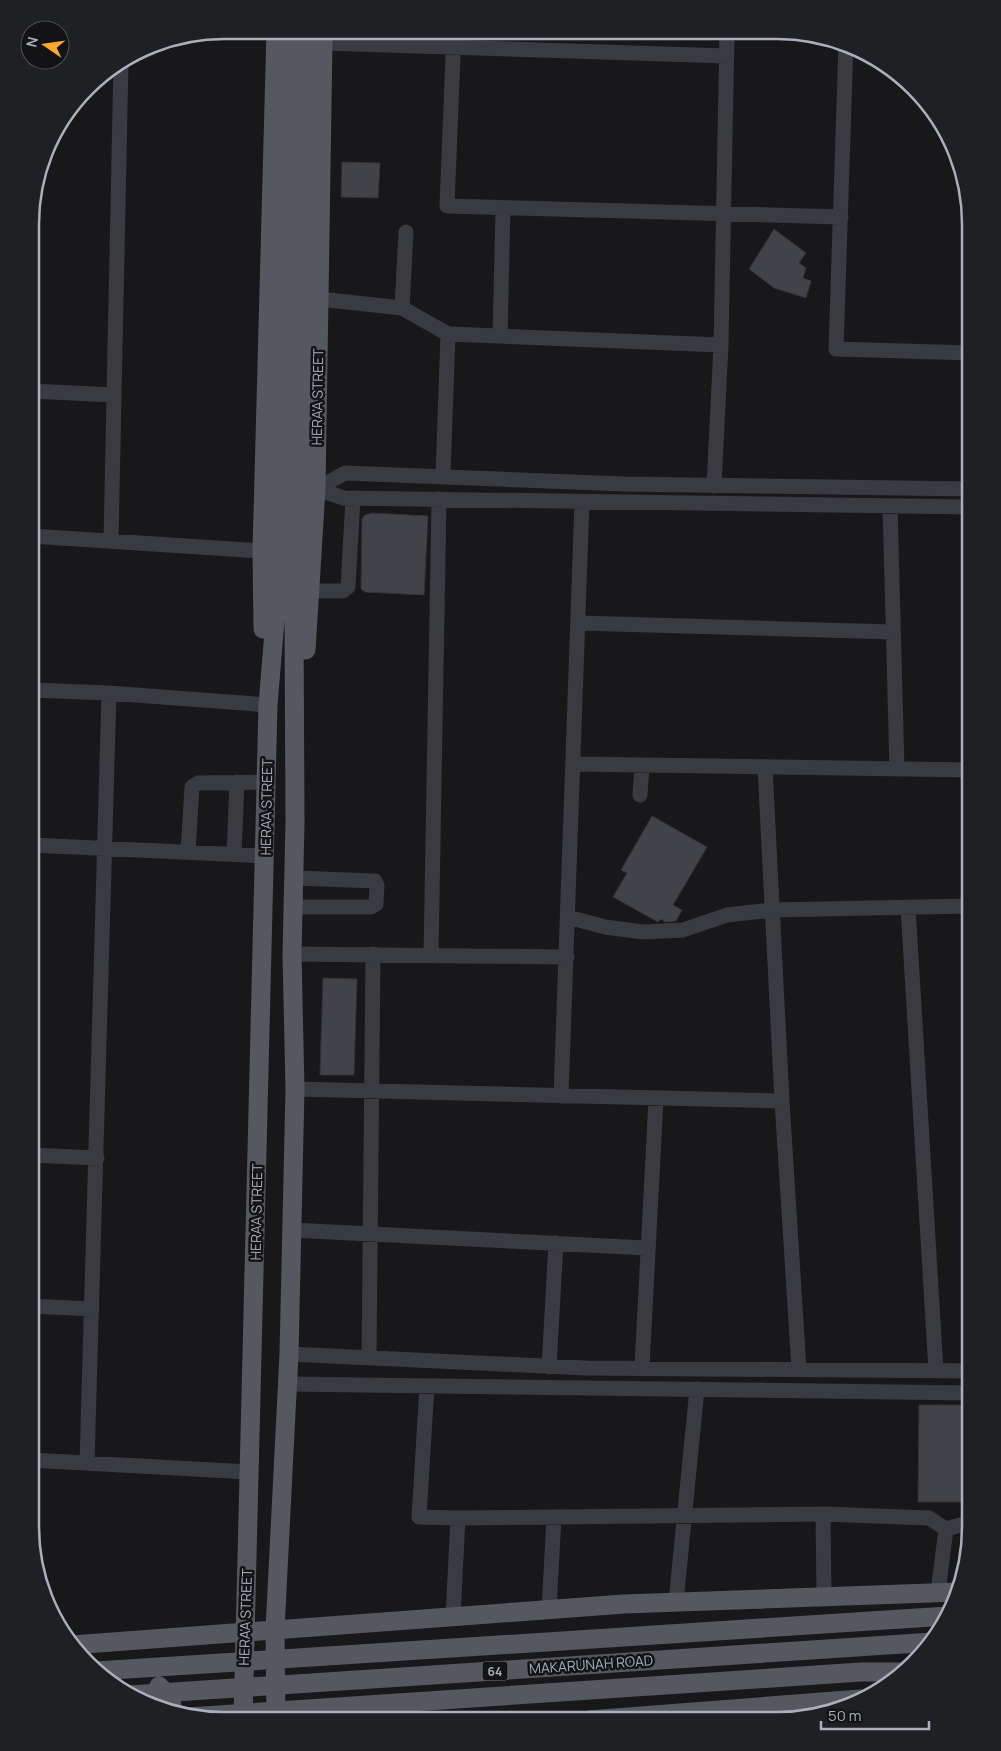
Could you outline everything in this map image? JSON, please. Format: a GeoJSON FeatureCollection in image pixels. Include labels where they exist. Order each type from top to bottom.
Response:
{"type":"FeatureCollection","features":[{"type":"Feature","properties":{"kind":"main road","name":"HERA'A STREET"},"geometry":{"type":"LineString","coordinates":[[268,705],[263,632],[262,551],[276,39]]}},
{"type":"Feature","properties":{"kind":"main road","name":"HERA'A STREET"},"geometry":{"type":"LineString","coordinates":[[243,1712],[268,705],[275,620],[291,39]]}},
{"type":"Feature","properties":{"kind":"main road","name":"HERA'A STREET"},"geometry":{"type":"LineString","coordinates":[[295,823],[316,489],[319,299],[319,39]]}},
{"type":"Feature","properties":{"kind":"main road","name":"HERA'A STREET"},"geometry":{"type":"LineString","coordinates":[[276,1712],[276,1630],[289,1354],[295,1089],[292,954],[295,823],[294,617],[319,39]]}},
{"type":"Feature","properties":{"kind":"main road"},"geometry":{"type":"LineString","coordinates":[[81,1644],[245,1634],[276,1630],[624,1604],[950,1592]]}},
{"type":"Feature","properties":{"kind":"main road"},"geometry":{"type":"LineString","coordinates":[[624,1604],[627,1635]]}},
{"type":"Feature","properties":{"kind":"main road"},"geometry":{"type":"LineString","coordinates":[[107,1670],[627,1635],[940,1616]]}},
{"type":"Feature","properties":{"kind":"main road","name":"MAKARUNAH ROAD"},"geometry":{"type":"LineString","coordinates":[[142,1693],[922,1643]]}},
{"type":"Feature","properties":{"kind":"main road"},"geometry":{"type":"LineString","coordinates":[[357,1712],[352,1699],[356,1684],[369,1664],[486,1646]]}},
{"type":"Feature","properties":{"kind":"main road","name":"MAKARUNAH ROAD"},"geometry":{"type":"LineString","coordinates":[[263,1712],[861,1672],[892,1672]]}},
{"type":"Feature","properties":{"kind":"main road"},"geometry":{"type":"LineString","coordinates":[[118,1679],[151,1679],[168,1694],[173,1705]]}},
{"type":"Feature","properties":{"kind":"main road"},"geometry":{"type":"LineString","coordinates":[[746,1712],[838,1702]]}},
{"type":"Feature","properties":{"kind":"street"},"geometry":{"type":"LineString","coordinates":[[453,39],[447,206],[841,217]]}},
{"type":"Feature","properties":{"kind":"street"},"geometry":{"type":"LineString","coordinates":[[468,39],[727,56]]}},
{"type":"Feature","properties":{"kind":"street"},"geometry":{"type":"LineString","coordinates":[[714,486],[721,345],[727,39]]}},
{"type":"Feature","properties":{"kind":"street"},"geometry":{"type":"LineString","coordinates":[[846,52],[836,349],[962,353]]}},
{"type":"Feature","properties":{"kind":"street"},"geometry":{"type":"LineString","coordinates":[[111,540],[121,70]]}},
{"type":"Feature","properties":{"kind":"street"},"geometry":{"type":"LineString","coordinates":[[500,336],[503,208]]}},
{"type":"Feature","properties":{"kind":"street"},"geometry":{"type":"LineString","coordinates":[[402,308],[406,232]]}},
{"type":"Feature","properties":{"kind":"street"},"geometry":{"type":"LineString","coordinates":[[319,299],[402,308],[448,334],[721,345]]}},
{"type":"Feature","properties":{"kind":"street"},"geometry":{"type":"LineString","coordinates":[[443,476],[448,334]]}},
{"type":"Feature","properties":{"kind":"street"},"geometry":{"type":"LineString","coordinates":[[39,391],[114,395]]}},
{"type":"Feature","properties":{"kind":"street"},"geometry":{"type":"LineString","coordinates":[[316,489],[345,473],[624,484],[962,488]]}},
{"type":"Feature","properties":{"kind":"street"},"geometry":{"type":"LineString","coordinates":[[622,502],[624,484]]}},
{"type":"Feature","properties":{"kind":"street"},"geometry":{"type":"LineString","coordinates":[[316,489],[344,498],[962,507]]}},
{"type":"Feature","properties":{"kind":"street"},"geometry":{"type":"LineString","coordinates":[[310,591],[343,591],[348,587],[353,498]]}},
{"type":"Feature","properties":{"kind":"street"},"geometry":{"type":"LineString","coordinates":[[431,955],[439,499]]}},
{"type":"Feature","properties":{"kind":"street"},"geometry":{"type":"LineString","coordinates":[[561,1096],[582,502]]}},
{"type":"Feature","properties":{"kind":"street"},"geometry":{"type":"LineString","coordinates":[[890,506],[897,769]]}},
{"type":"Feature","properties":{"kind":"street"},"geometry":{"type":"LineString","coordinates":[[39,536],[262,551]]}},
{"type":"Feature","properties":{"kind":"street"},"geometry":{"type":"LineString","coordinates":[[578,623],[893,632]]}},
{"type":"Feature","properties":{"kind":"street"},"geometry":{"type":"LineString","coordinates":[[39,690],[109,693],[268,705]]}},
{"type":"Feature","properties":{"kind":"street"},"geometry":{"type":"LineString","coordinates":[[87,1463],[109,693]]}},
{"type":"Feature","properties":{"kind":"street"},"geometry":{"type":"LineString","coordinates":[[574,764],[962,770]]}},
{"type":"Feature","properties":{"kind":"street"},"geometry":{"type":"LineString","coordinates":[[640,795],[642,766]]}},
{"type":"Feature","properties":{"kind":"street"},"geometry":{"type":"LineString","coordinates":[[765,768],[782,1101],[799,1368]]}},
{"type":"Feature","properties":{"kind":"street"},"geometry":{"type":"LineString","coordinates":[[234,854],[237,782]]}},
{"type":"Feature","properties":{"kind":"street"},"geometry":{"type":"LineString","coordinates":[[188,852],[192,787],[198,783],[266,782]]}},
{"type":"Feature","properties":{"kind":"street"},"geometry":{"type":"LineString","coordinates":[[39,845],[265,856]]}},
{"type":"Feature","properties":{"kind":"street"},"geometry":{"type":"LineString","coordinates":[[293,907],[371,907],[376,904],[377,885],[374,881],[294,878]]}},
{"type":"Feature","properties":{"kind":"street"},"geometry":{"type":"LineString","coordinates":[[328,907],[330,880]]}},
{"type":"Feature","properties":{"kind":"street"},"geometry":{"type":"LineString","coordinates":[[568,917],[605,927],[643,932],[683,930],[727,916],[772,910],[962,906]]}},
{"type":"Feature","properties":{"kind":"street"},"geometry":{"type":"LineString","coordinates":[[908,907],[936,1371]]}},
{"type":"Feature","properties":{"kind":"street"},"geometry":{"type":"LineString","coordinates":[[292,954],[567,956]]}},
{"type":"Feature","properties":{"kind":"street"},"geometry":{"type":"LineString","coordinates":[[369,1358],[373,954]]}},
{"type":"Feature","properties":{"kind":"street"},"geometry":{"type":"LineString","coordinates":[[295,1089],[782,1101]]}},
{"type":"Feature","properties":{"kind":"street"},"geometry":{"type":"LineString","coordinates":[[642,1367],[646,1248],[656,1099]]}},
{"type":"Feature","properties":{"kind":"street"},"geometry":{"type":"LineString","coordinates":[[39,1155],[97,1158]]}},
{"type":"Feature","properties":{"kind":"street"},"geometry":{"type":"LineString","coordinates":[[291,1230],[370,1236],[646,1248]]}},
{"type":"Feature","properties":{"kind":"street"},"geometry":{"type":"LineString","coordinates":[[549,1367],[556,1243]]}},
{"type":"Feature","properties":{"kind":"street"},"geometry":{"type":"LineString","coordinates":[[39,1306],[92,1309]]}},
{"type":"Feature","properties":{"kind":"street"},"geometry":{"type":"LineString","coordinates":[[289,1354],[586,1368],[799,1368],[962,1371]]}},
{"type":"Feature","properties":{"kind":"street"},"geometry":{"type":"LineString","coordinates":[[586,1368],[588,1388]]}},
{"type":"Feature","properties":{"kind":"street"},"geometry":{"type":"LineString","coordinates":[[287,1384],[962,1393]]}},
{"type":"Feature","properties":{"kind":"street"},"geometry":{"type":"LineString","coordinates":[[427,1386],[419,1517],[822,1514],[929,1518],[946,1529],[962,1525]]}},
{"type":"Feature","properties":{"kind":"street"},"geometry":{"type":"LineString","coordinates":[[676,1602],[698,1389]]}},
{"type":"Feature","properties":{"kind":"street"},"geometry":{"type":"LineString","coordinates":[[39,1460],[249,1472]]}},
{"type":"Feature","properties":{"kind":"street"},"geometry":{"type":"LineString","coordinates":[[822,1514],[824,1598]]}},
{"type":"Feature","properties":{"kind":"street"},"geometry":{"type":"LineString","coordinates":[[549,1610],[554,1517]]}},
{"type":"Feature","properties":{"kind":"street"},"geometry":{"type":"LineString","coordinates":[[454,1617],[458,1518]]}},
{"type":"Feature","properties":{"kind":"street"},"geometry":{"type":"LineString","coordinates":[[938,1592],[946,1529]]}},
{"type":"Feature","properties":{"kind":"building"},"geometry":{"type":"Polygon","coordinates":[[[342,162],[380,163],[378,198],[341,197],[342,162]]]}},
{"type":"Feature","properties":{"kind":"building"},"geometry":{"type":"Polygon","coordinates":[[[774,229],[806,253],[799,263],[806,268],[803,278],[811,281],[806,298],[774,288],[749,269],[774,229]]]}},
{"type":"Feature","properties":{"kind":"building"},"geometry":{"type":"Polygon","coordinates":[[[372,513],[428,516],[424,595],[365,592],[361,589],[362,519],[365,515],[372,513]]]}},
{"type":"Feature","properties":{"kind":"building"},"geometry":{"type":"Polygon","coordinates":[[[652,816],[707,847],[673,905],[682,910],[676,921],[665,922],[661,919],[658,922],[613,897],[627,873],[621,870],[652,816]]]}},
{"type":"Feature","properties":{"kind":"building"},"geometry":{"type":"Polygon","coordinates":[[[323,978],[357,979],[354,1075],[320,1075],[323,978]]]}},
{"type":"Feature","properties":{"kind":"building"},"geometry":{"type":"Polygon","coordinates":[[[919,1405],[962,1405],[962,1502],[918,1502],[919,1405]]]}}]}
